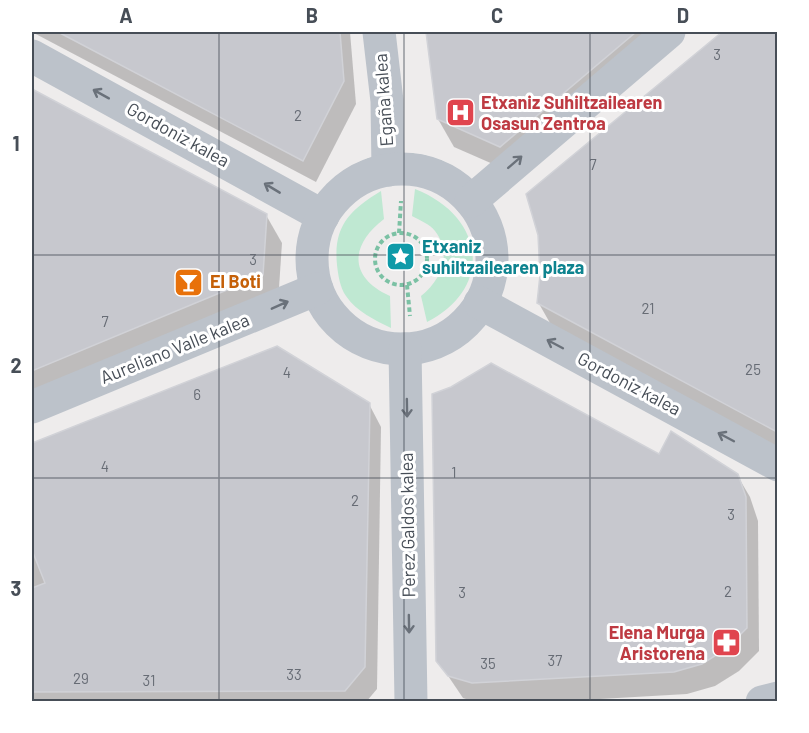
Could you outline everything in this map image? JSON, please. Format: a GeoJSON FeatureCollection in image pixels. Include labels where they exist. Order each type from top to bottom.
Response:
{"type":"FeatureCollection","features":[{"type":"Feature","properties":{"kind":"street","name":"Egaña kalea"},"geometry":{"type":"LineString","coordinates":[[379,32],[392,172]]}},
{"type":"Feature","properties":{"kind":"street"},"geometry":{"type":"LineString","coordinates":[[476,196],[669,32]]}},
{"type":"Feature","properties":{"kind":"street","name":"Gordoniz kalea"},"geometry":{"type":"LineString","coordinates":[[32,56],[317,214]]}},
{"type":"Feature","properties":{"kind":"street"},"geometry":{"type":"LineString","coordinates":[[425,171],[476,196],[492,251],[485,306],[456,331],[440,341],[419,348],[407,345],[377,345],[351,333],[312,292],[317,214],[339,194],[362,178],[392,172],[425,171]]}},
{"type":"Feature","properties":{"kind":"street","name":"Aureliano Valle kalea"},"geometry":{"type":"LineString","coordinates":[[32,407],[312,292]]}},
{"type":"Feature","properties":{"kind":"street","name":"Gordoniz kalea"},"geometry":{"type":"LineString","coordinates":[[485,306],[777,465]]}},
{"type":"Feature","properties":{"kind":"street","name":"Perez Galdos kalea"},"geometry":{"type":"LineString","coordinates":[[407,345],[411,702]]}},
{"type":"Feature","properties":{"kind":"street"},"geometry":{"type":"LineString","coordinates":[[762,702],[777,698]]}},
{"type":"Feature","properties":{"kind":"path"},"geometry":{"type":"LineString","coordinates":[[412,155],[431,159],[450,167],[495,214],[503,239],[504,265],[498,293],[485,306],[482,322],[445,351],[407,345],[371,355],[341,339],[317,314],[312,292],[300,265],[300,247],[317,214],[320,196],[342,175],[368,160],[392,172],[412,155]]}},
{"type":"Feature","properties":{"kind":"path"},"geometry":{"type":"LineString","coordinates":[[392,172],[399,233]]}},
{"type":"Feature","properties":{"kind":"path"},"geometry":{"type":"LineString","coordinates":[[399,233],[416,238],[422,244],[427,260],[421,276],[407,285],[390,283],[383,278],[375,263],[378,246],[390,235],[399,233]]}},
{"type":"Feature","properties":{"kind":"path"},"geometry":{"type":"LineString","coordinates":[[407,285],[407,345]]}},
{"type":"Feature","properties":{"kind":"green space"},"geometry":{"type":"Polygon","coordinates":[[[415,189],[438,201],[456,216],[467,234],[472,252],[471,272],[464,290],[449,307],[427,322],[421,296],[439,274],[444,257],[440,240],[433,229],[412,216],[415,189]]]}},
{"type":"Feature","properties":{"kind":"green space"},"geometry":{"type":"Polygon","coordinates":[[[381,191],[384,219],[365,239],[358,260],[367,280],[390,296],[391,328],[367,315],[350,302],[342,289],[337,265],[338,240],[346,220],[360,205],[381,191]]]}},
{"type":"Feature","properties":{"kind":"building"},"geometry":{"type":"Polygon","coordinates":[[[58,32],[340,32],[344,81],[303,161],[58,32]]]}},
{"type":"Feature","properties":{"kind":"building"},"geometry":{"type":"Polygon","coordinates":[[[426,32],[636,32],[500,147],[437,119],[426,32]]]}},
{"type":"Feature","properties":{"kind":"building"},"geometry":{"type":"Polygon","coordinates":[[[722,32],[777,32],[777,432],[537,303],[540,275],[538,235],[526,194],[722,32]]]}},
{"type":"Feature","properties":{"kind":"building"},"geometry":{"type":"Polygon","coordinates":[[[32,89],[267,214],[263,275],[32,371],[32,89]]]}},
{"type":"Feature","properties":{"kind":"building"},"geometry":{"type":"Polygon","coordinates":[[[277,346],[370,403],[365,667],[345,691],[32,692],[32,588],[45,583],[32,550],[32,443],[277,346]]]}},
{"type":"Feature","properties":{"kind":"building"},"geometry":{"type":"Polygon","coordinates":[[[491,363],[659,454],[671,431],[738,474],[746,497],[747,628],[726,649],[702,664],[674,672],[472,683],[448,676],[436,661],[432,394],[451,387],[491,363]]]}},
{"type":"Feature","properties":{"kind":"place","name":"Etxaniz Suhiltzailearen Osasun Zentroa"},"geometry":{"type":"Point","coordinates":[460,113]}},
{"type":"Feature","properties":{"kind":"place","name":"Etxaniz suhiltzailearen plaza"},"geometry":{"type":"Point","coordinates":[401,257]}},
{"type":"Feature","properties":{"kind":"place","name":"El Boti"},"geometry":{"type":"Point","coordinates":[189,282]}},
{"type":"Feature","properties":{"kind":"place","name":"Elena Murga Aristorena"},"geometry":{"type":"Point","coordinates":[726,643]}}]}
